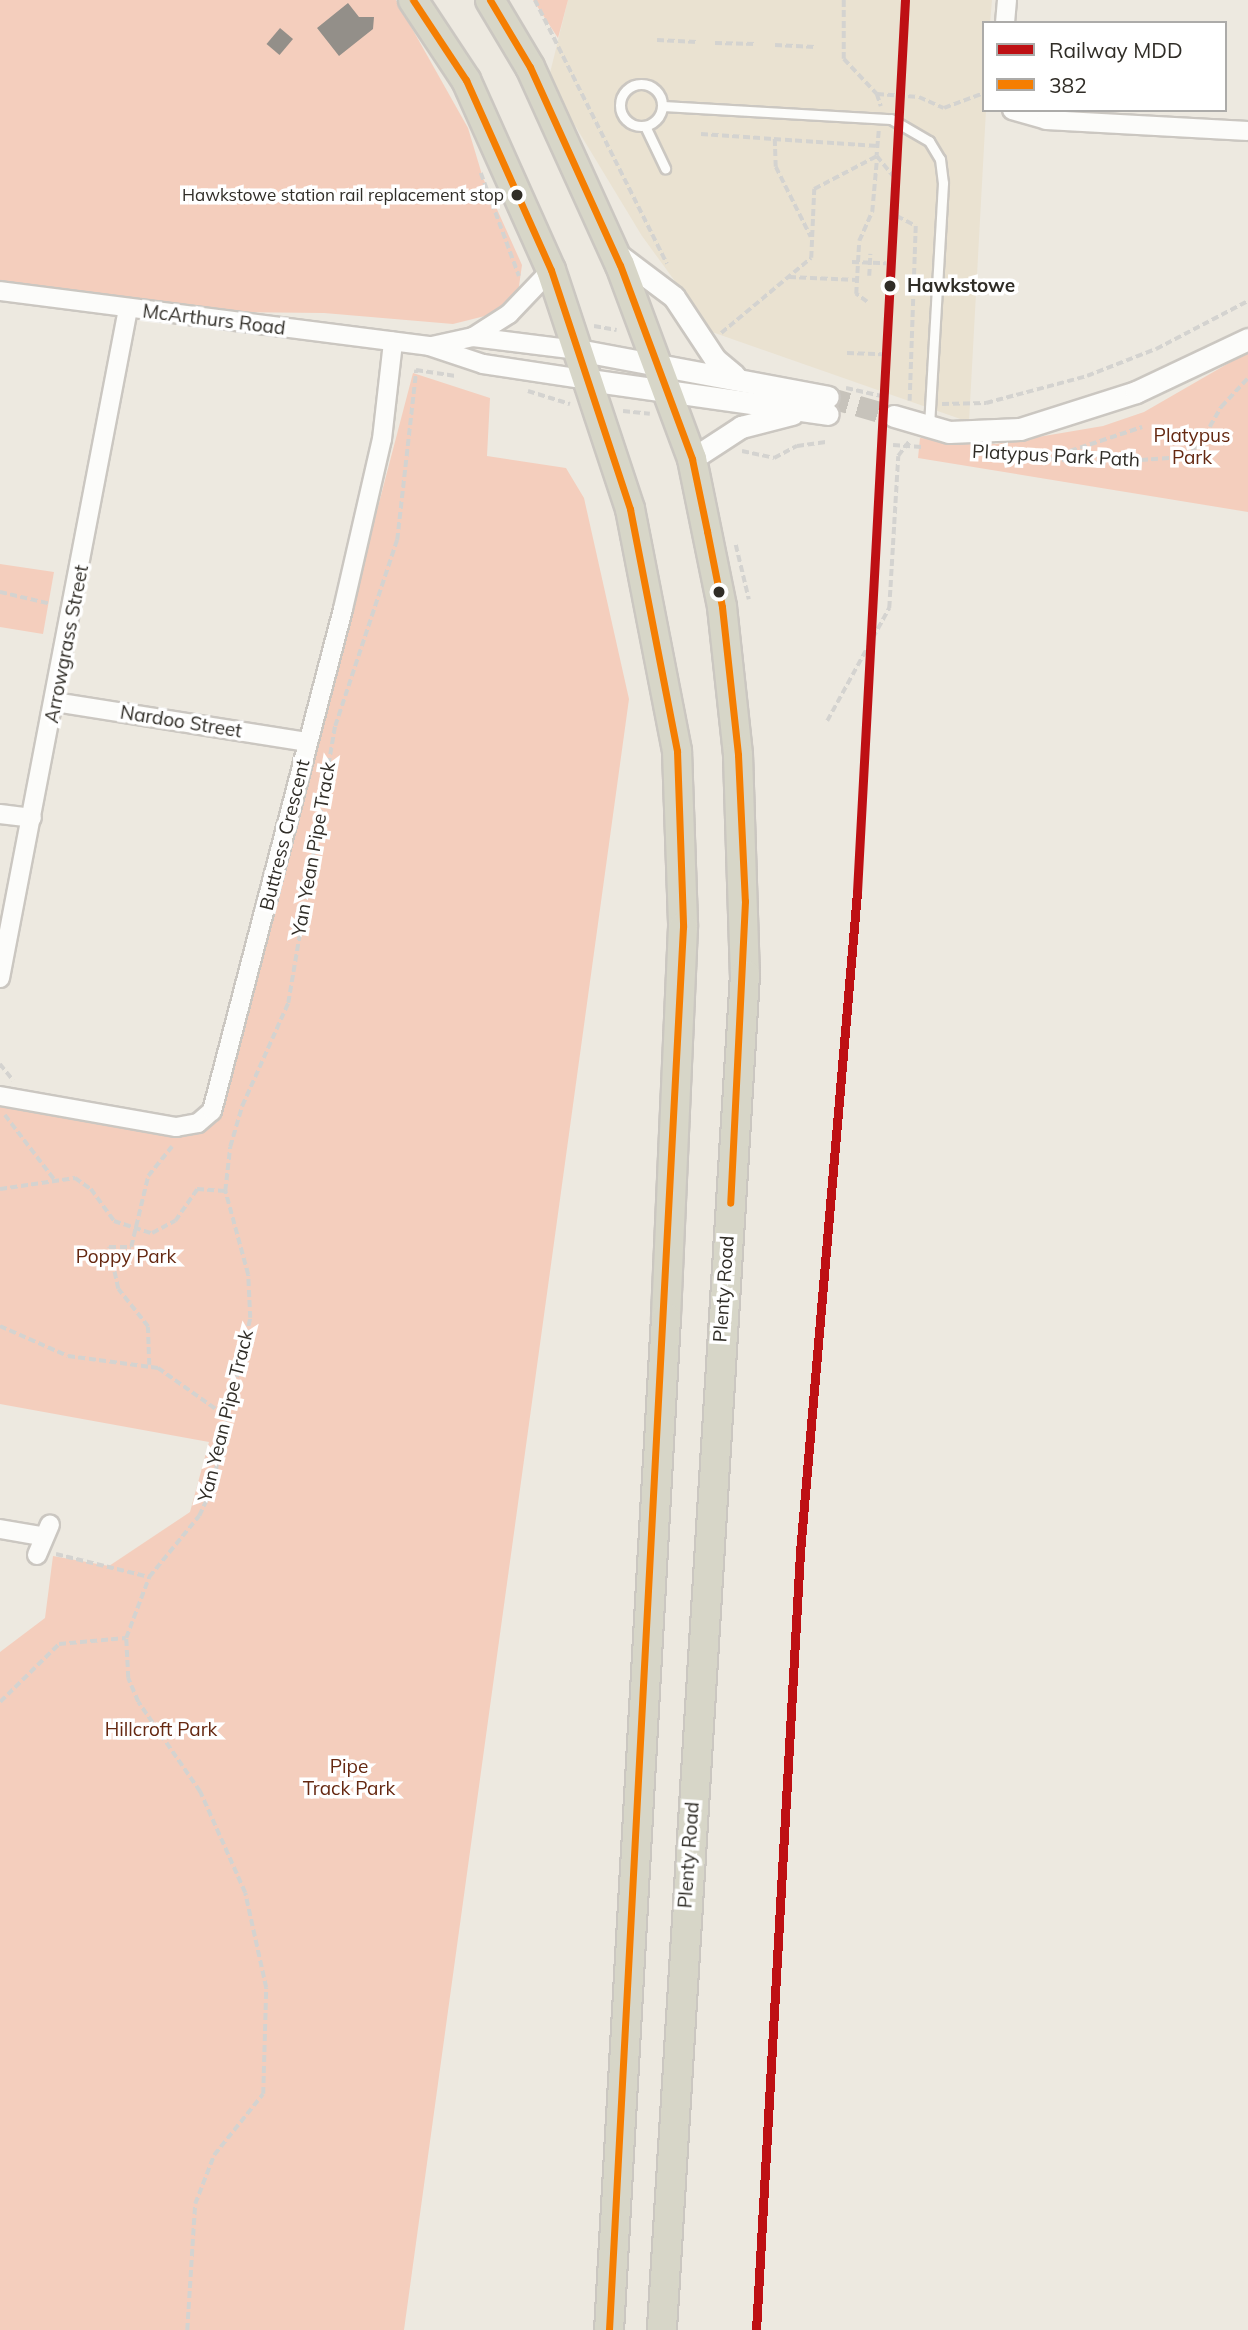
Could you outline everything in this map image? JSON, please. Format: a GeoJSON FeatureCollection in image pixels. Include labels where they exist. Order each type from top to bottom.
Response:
{"type":"FeatureCollection","features":[{"type":"Feature","properties":{"kind":"highway"},"geometry":{"type":"LineString","coordinates":[[413,0],[466,80],[551,270],[567,322],[600,408],[630,509],[677,751],[682,914],[661,1431],[609,2330]]}},
{"type":"Feature","properties":{"kind":"highway","name":"Plenty Road"},"geometry":{"type":"LineString","coordinates":[[490,0],[530,67],[613,251],[674,404],[692,459],[722,607],[738,755],[745,975],[662,2330]]}},
{"type":"Feature","properties":{"kind":"street"},"geometry":{"type":"LineString","coordinates":[[1005,21],[1007,0]]}},
{"type":"Feature","properties":{"kind":"street"},"geometry":{"type":"LineString","coordinates":[[1019,112],[1045,120],[1248,131]]}},
{"type":"Feature","properties":{"kind":"street"},"geometry":{"type":"LineString","coordinates":[[613,251],[674,297],[715,359],[734,375]]}},
{"type":"Feature","properties":{"kind":"street","name":"McArthurs Road"},"geometry":{"type":"LineString","coordinates":[[473,337],[519,305],[551,270]]}},
{"type":"Feature","properties":{"kind":"street","name":"McArthurs Road"},"geometry":{"type":"LineString","coordinates":[[0,291],[429,346],[483,364],[589,380]]}},
{"type":"Feature","properties":{"kind":"street","name":"Arrowgrass Street"},"geometry":{"type":"LineString","coordinates":[[0,978],[55,702],[128,309]]}},
{"type":"Feature","properties":{"kind":"street","name":"McArthurs Road"},"geometry":{"type":"LineString","coordinates":[[429,346],[473,337],[578,349]]}},
{"type":"Feature","properties":{"kind":"street"},"geometry":{"type":"LineString","coordinates":[[907,426],[1002,432],[1067,416],[1160,382],[1248,339]]}},
{"type":"Feature","properties":{"kind":"street","name":"Buttress Crescent"},"geometry":{"type":"LineString","coordinates":[[176,1127],[206,1118],[218,1097],[382,439],[393,342]]}},
{"type":"Feature","properties":{"kind":"street"},"geometry":{"type":"LineString","coordinates":[[578,349],[734,375],[825,402]]}},
{"type":"Feature","properties":{"kind":"street"},"geometry":{"type":"LineString","coordinates":[[589,380],[674,404],[825,402]]}},
{"type":"Feature","properties":{"kind":"street"},"geometry":{"type":"LineString","coordinates":[[692,459],[741,427],[825,402]]}},
{"type":"Feature","properties":{"kind":"street","name":"Nardoo Street"},"geometry":{"type":"LineString","coordinates":[[55,702],[307,742]]}},
{"type":"Feature","properties":{"kind":"street"},"geometry":{"type":"LineString","coordinates":[[0,814],[32,818]]}},
{"type":"Feature","properties":{"kind":"street"},"geometry":{"type":"LineString","coordinates":[[4,1097],[176,1127]]}},
{"type":"Feature","properties":{"kind":"street"},"geometry":{"type":"LineString","coordinates":[[0,1530],[41,1542]]}},
{"type":"Feature","properties":{"kind":"lane"},"geometry":{"type":"LineString","coordinates":[[649,84],[663,106],[656,121],[645,126],[628,121],[621,112],[626,89],[649,84]]}},
{"type":"Feature","properties":{"kind":"lane"},"geometry":{"type":"LineString","coordinates":[[663,106],[880,118],[923,135],[942,168],[931,403],[907,426]]}},
{"type":"Feature","properties":{"kind":"lane"},"geometry":{"type":"LineString","coordinates":[[645,126],[665,168]]}},
{"type":"Feature","properties":{"kind":"path"},"geometry":{"type":"LineString","coordinates":[[535,0],[673,271]]}},
{"type":"Feature","properties":{"kind":"path"},"geometry":{"type":"LineString","coordinates":[[844,0],[844,59],[877,94],[880,118],[872,212],[859,241],[856,294],[867,302]]}},
{"type":"Feature","properties":{"kind":"path"},"geometry":{"type":"LineString","coordinates":[[657,40],[697,42]]}},
{"type":"Feature","properties":{"kind":"path"},"geometry":{"type":"LineString","coordinates":[[715,43],[756,44]]}},
{"type":"Feature","properties":{"kind":"path"},"geometry":{"type":"LineString","coordinates":[[775,45],[815,47]]}},
{"type":"Feature","properties":{"kind":"path"},"geometry":{"type":"LineString","coordinates":[[877,94],[919,97],[944,108],[982,94]]}},
{"type":"Feature","properties":{"kind":"path"},"geometry":{"type":"LineString","coordinates":[[701,134],[878,146]]}},
{"type":"Feature","properties":{"kind":"path"},"geometry":{"type":"LineString","coordinates":[[775,139],[776,167],[812,239]]}},
{"type":"Feature","properties":{"kind":"path"},"geometry":{"type":"LineString","coordinates":[[715,337],[811,258],[814,189],[877,156]]}},
{"type":"Feature","properties":{"kind":"path"},"geometry":{"type":"LineString","coordinates":[[827,721],[889,608],[898,456],[907,426],[910,401],[916,226],[897,216],[897,181],[877,156]]}},
{"type":"Feature","properties":{"kind":"path"},"geometry":{"type":"LineString","coordinates":[[481,169],[480,181],[519,273],[509,296],[519,305]]}},
{"type":"Feature","properties":{"kind":"path"},"geometry":{"type":"LineString","coordinates":[[869,276],[870,254]]}},
{"type":"Feature","properties":{"kind":"path"},"geometry":{"type":"LineString","coordinates":[[852,262],[870,263]]}},
{"type":"Feature","properties":{"kind":"path"},"geometry":{"type":"LineString","coordinates":[[858,263],[886,263]]}},
{"type":"Feature","properties":{"kind":"path"},"geometry":{"type":"LineString","coordinates":[[789,278],[857,280]]}},
{"type":"Feature","properties":{"kind":"path"},"geometry":{"type":"LineString","coordinates":[[910,401],[986,403],[1087,376],[1156,349],[1248,301]]}},
{"type":"Feature","properties":{"kind":"path"},"geometry":{"type":"LineString","coordinates":[[567,322],[646,331]]}},
{"type":"Feature","properties":{"kind":"path"},"geometry":{"type":"LineString","coordinates":[[713,329],[715,337],[723,344]]}},
{"type":"Feature","properties":{"kind":"path"},"geometry":{"type":"LineString","coordinates":[[847,353],[881,354]]}},
{"type":"Feature","properties":{"kind":"path","name":"Yan Yean Pipe Track"},"geometry":{"type":"LineString","coordinates":[[187,2330],[195,2204],[214,2155],[262,2094],[266,1988],[245,1893],[200,1792],[138,1702],[128,1678],[126,1637],[149,1577],[206,1503],[247,1339],[251,1297],[225,1191],[242,1106],[288,1003],[335,726],[397,540],[416,370],[470,379]]}},
{"type":"Feature","properties":{"kind":"path"},"geometry":{"type":"LineString","coordinates":[[549,374],[553,398]]}},
{"type":"Feature","properties":{"kind":"path","name":"Platypus Park Path"},"geometry":{"type":"LineString","coordinates":[[965,451],[1060,460],[1135,463],[1190,454],[1248,378]]}},
{"type":"Feature","properties":{"kind":"path"},"geometry":{"type":"LineString","coordinates":[[517,387],[600,408],[674,404]]}},
{"type":"Feature","properties":{"kind":"path"},"geometry":{"type":"LineString","coordinates":[[907,426],[910,401]]}},
{"type":"Feature","properties":{"kind":"path"},"geometry":{"type":"LineString","coordinates":[[825,402],[907,426]]}},
{"type":"Feature","properties":{"kind":"path"},"geometry":{"type":"LineString","coordinates":[[1060,460],[1070,452],[1142,427]]}},
{"type":"Feature","properties":{"kind":"path"},"geometry":{"type":"LineString","coordinates":[[737,449],[774,458],[797,446],[826,442]]}},
{"type":"Feature","properties":{"kind":"path"},"geometry":{"type":"LineString","coordinates":[[733,532],[749,599]]}},
{"type":"Feature","properties":{"kind":"path"},"geometry":{"type":"LineString","coordinates":[[0,592],[51,604]]}},
{"type":"Feature","properties":{"kind":"path"},"geometry":{"type":"LineString","coordinates":[[0,1064],[13,1079],[4,1097],[7,1122],[44,1159],[54,1179]]}},
{"type":"Feature","properties":{"kind":"path"},"geometry":{"type":"LineString","coordinates":[[149,1366],[148,1327],[118,1289],[110,1263],[109,1247],[131,1247],[137,1231],[148,1176],[171,1151],[176,1127]]}},
{"type":"Feature","properties":{"kind":"path"},"geometry":{"type":"LineString","coordinates":[[0,1189],[54,1179],[83,1182],[114,1221],[137,1231],[163,1230],[197,1189],[225,1191]]}},
{"type":"Feature","properties":{"kind":"path"},"geometry":{"type":"LineString","coordinates":[[0,1326],[68,1356],[149,1366],[192,1387],[227,1417]]}},
{"type":"Feature","properties":{"kind":"path"},"geometry":{"type":"LineString","coordinates":[[41,1542],[149,1577]]}},
{"type":"Feature","properties":{"kind":"path"},"geometry":{"type":"LineString","coordinates":[[0,1702],[59,1644],[126,1637]]}},
{"type":"Feature","properties":{"kind":"shaded area"},"geometry":{"type":"Polygon","coordinates":[[[568,0],[992,0],[990,21],[982,21],[982,112],[986,112],[969,422],[712,332],[642,236],[548,81],[568,0]]]}},
{"type":"Feature","properties":{"kind":"green space"},"geometry":{"type":"Polygon","coordinates":[[[0,0],[396,0],[468,128],[483,178],[522,265],[518,293],[489,315],[453,324],[324,313],[223,312],[0,284],[0,0]]]}},
{"type":"Feature","properties":{"kind":"green space"},"geometry":{"type":"Polygon","coordinates":[[[533,0],[568,0],[558,38],[533,0]]]}},
{"type":"Feature","properties":{"kind":"green space","name":"Platypus Park"},"geometry":{"type":"Polygon","coordinates":[[[1248,352],[1248,512],[918,458],[920,438],[996,444],[1103,426],[1144,412],[1248,352]]]}},
{"type":"Feature","properties":{"kind":"green space"},"geometry":{"type":"Polygon","coordinates":[[[413,373],[490,398],[487,456],[566,468],[584,498],[629,699],[404,2330],[0,2330],[0,1652],[45,1618],[53,1556],[109,1566],[190,1512],[209,1442],[0,1404],[0,1106],[178,1137],[199,1133],[218,1118],[413,373]]]}},
{"type":"Feature","properties":{"kind":"green space"},"geometry":{"type":"Polygon","coordinates":[[[0,564],[54,572],[43,634],[0,627],[0,564]]]}},
{"type":"Feature","properties":{"kind":"building"},"geometry":{"type":"Polygon","coordinates":[[[348,3],[359,17],[374,17],[373,29],[339,56],[317,28],[348,3]]]}},
{"type":"Feature","properties":{"kind":"building"},"geometry":{"type":"Polygon","coordinates":[[[280,28],[293,39],[280,55],[267,44],[280,28]]]}},
{"type":"Feature","properties":{"kind":"tunnel"},"geometry":{"type":"LineString","coordinates":[[828,397],[894,416]]}},
{"type":"Feature","properties":{"kind":"rail line","name":"MDD"},"geometry":{"type":"LineString","coordinates":[[756,2330],[800,1552],[857,892],[905,0]]}},
{"type":"Feature","properties":{"kind":"transit line","name":"382"},"geometry":{"type":"LineString","coordinates":[[413,0],[466,80],[551,270],[630,509],[677,751],[683,927],[609,2330]]}},
{"type":"Feature","properties":{"kind":"transit line","name":"382"},"geometry":{"type":"LineString","coordinates":[[490,0],[530,67],[620,265],[692,459],[707,531],[722,607],[738,755],[745,901],[730,1203]]}},
{"type":"Feature","properties":{"kind":"place","name":"Hawkstowe station rail replacement stop"},"geometry":{"type":"Point","coordinates":[517,195]}},
{"type":"Feature","properties":{"kind":"place","name":"Hawkstowe"},"geometry":{"type":"Point","coordinates":[890,286]}},
{"type":"Feature","properties":{"kind":"park label","name":"Poppy Park"},"geometry":{"type":"Point","coordinates":[126,1257]}},
{"type":"Feature","properties":{"kind":"park label","name":"Hillcroft Park"},"geometry":{"type":"Point","coordinates":[161,1730]}},
{"type":"Feature","properties":{"kind":"park label","name":"Pipe Track Park"},"geometry":{"type":"Point","coordinates":[349,1778]}}]}
